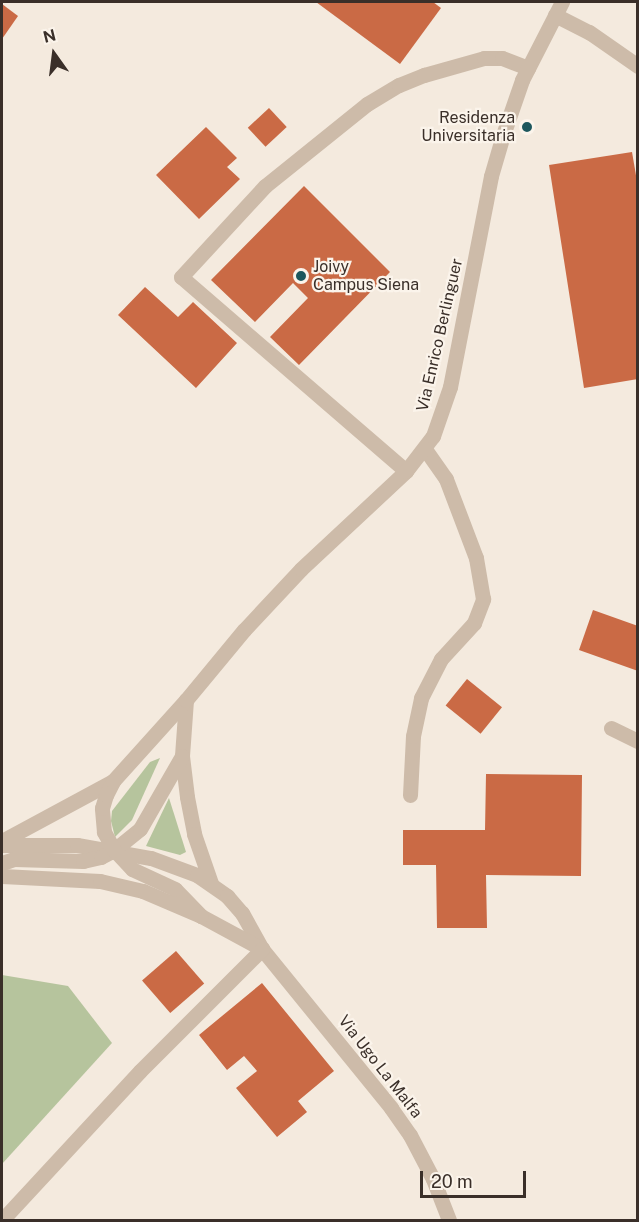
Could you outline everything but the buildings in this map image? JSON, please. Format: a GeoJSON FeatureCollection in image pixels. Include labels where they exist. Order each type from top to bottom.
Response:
{"type":"FeatureCollection","features":[{"type":"Feature","properties":{"kind":"street"},"geometry":{"type":"LineString","coordinates":[[558,8],[638,66]]}},
{"type":"Feature","properties":{"kind":"street","name":"Via Enrico Berlinguer"},"geometry":{"type":"LineString","coordinates":[[2,843],[113,781],[288,582],[406,471],[425,449],[439,424],[450,387],[497,156],[528,68],[558,8]]}},
{"type":"Feature","properties":{"kind":"street"},"geometry":{"type":"LineString","coordinates":[[406,471],[181,277],[265,186],[367,104],[399,85],[424,75],[484,58],[502,58],[528,68]]}},
{"type":"Feature","properties":{"kind":"street"},"geometry":{"type":"LineString","coordinates":[[410,795],[417,708],[441,659],[474,623],[483,599],[476,558],[446,479],[425,449]]}},
{"type":"Feature","properties":{"kind":"street"},"geometry":{"type":"LineString","coordinates":[[186,700],[182,756],[190,816],[211,883]]}},
{"type":"Feature","properties":{"kind":"street"},"geometry":{"type":"LineString","coordinates":[[611,728],[638,741]]}},
{"type":"Feature","properties":{"kind":"street"},"geometry":{"type":"LineString","coordinates":[[2,863],[14,859],[83,861],[101,857],[114,850],[140,829],[182,756]]}},
{"type":"Feature","properties":{"kind":"street","name":"Via Enrico Berlinguer"},"geometry":{"type":"LineString","coordinates":[[113,781],[102,808],[102,820],[104,832],[114,850]]}},
{"type":"Feature","properties":{"kind":"street","name":"Via Ugo La Malfa"},"geometry":{"type":"LineString","coordinates":[[2,843],[42,843],[114,850],[164,863],[211,883],[242,914],[262,949],[404,1126],[422,1155],[449,1221]]}},
{"type":"Feature","properties":{"kind":"street"},"geometry":{"type":"LineString","coordinates":[[114,850],[132,869],[176,889],[201,916]]}},
{"type":"Feature","properties":{"kind":"street","name":"Via Ugo La Malfa"},"geometry":{"type":"LineString","coordinates":[[2,876],[67,878],[120,885],[165,899],[262,949]]}},
{"type":"Feature","properties":{"kind":"street"},"geometry":{"type":"LineString","coordinates":[[2,1221],[132,1080],[262,949]]}},
{"type":"Feature","properties":{"kind":"green space"},"geometry":{"type":"Polygon","coordinates":[[[160,758],[132,820],[115,837],[111,821],[112,811],[150,762],[160,758]]]}},
{"type":"Feature","properties":{"kind":"green space"},"geometry":{"type":"Polygon","coordinates":[[[169,798],[186,852],[180,855],[146,846],[169,798]]]}},
{"type":"Feature","properties":{"kind":"green space"},"geometry":{"type":"Polygon","coordinates":[[[2,975],[68,986],[112,1043],[2,1164],[2,975]]]}},
{"type":"Feature","properties":{"kind":"place","name":"Residenza Universitaria"},"geometry":{"type":"Point","coordinates":[527,127]}},
{"type":"Feature","properties":{"kind":"place","name":"Joivy Campus Siena"},"geometry":{"type":"Point","coordinates":[301,276]}}]}
